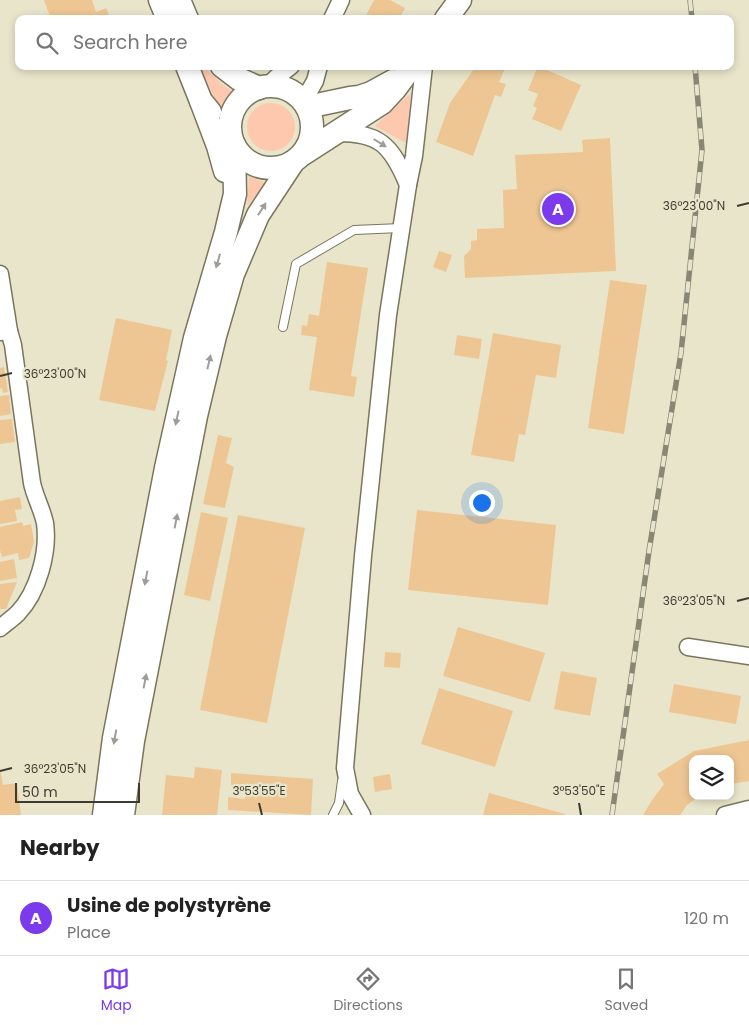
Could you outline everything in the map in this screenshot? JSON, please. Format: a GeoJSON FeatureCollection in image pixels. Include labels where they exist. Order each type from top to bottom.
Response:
{"type":"FeatureCollection","features":[{"type":"Feature","properties":{"kind":"main road"},"geometry":{"type":"LineString","coordinates":[[160,0],[166,15]]}},
{"type":"Feature","properties":{"kind":"main road"},"geometry":{"type":"LineString","coordinates":[[179,0],[185,15]]}},
{"type":"Feature","properties":{"kind":"main road"},"geometry":{"type":"LineString","coordinates":[[449,15],[460,0]]}},
{"type":"Feature","properties":{"kind":"main road"},"geometry":{"type":"LineString","coordinates":[[189,70],[223,162],[226,178],[226,232]]}},
{"type":"Feature","properties":{"kind":"main road"},"geometry":{"type":"LineString","coordinates":[[123,815],[133,741],[196,416],[215,336],[233,274],[258,215],[311,138],[311,119],[305,105],[288,90],[245,82],[228,70]]}},
{"type":"Feature","properties":{"kind":"main road"},"geometry":{"type":"LineString","coordinates":[[305,105],[359,97],[371,93],[412,70]]}},
{"type":"Feature","properties":{"kind":"main road"},"geometry":{"type":"LineString","coordinates":[[201,101],[249,162],[271,168],[282,166],[297,158],[382,103],[413,70]]}},
{"type":"Feature","properties":{"kind":"main road"},"geometry":{"type":"LineString","coordinates":[[104,815],[114,738],[166,468],[195,338],[235,194],[231,119],[244,97],[264,87]]}},
{"type":"Feature","properties":{"kind":"street"},"geometry":{"type":"LineString","coordinates":[[334,15],[342,0]]}},
{"type":"Feature","properties":{"kind":"street"},"geometry":{"type":"LineString","coordinates":[[264,87],[286,70]]}},
{"type":"Feature","properties":{"kind":"street"},"geometry":{"type":"LineString","coordinates":[[305,105],[319,70]]}},
{"type":"Feature","properties":{"kind":"street"},"geometry":{"type":"LineString","coordinates":[[362,815],[350,794],[345,768],[363,556],[388,315],[408,185],[416,147],[414,70]]}},
{"type":"Feature","properties":{"kind":"street"},"geometry":{"type":"LineString","coordinates":[[334,133],[363,134],[388,148],[399,163],[408,185]]}},
{"type":"Feature","properties":{"kind":"street"},"geometry":{"type":"LineString","coordinates":[[0,274],[4,331],[13,345],[32,483],[45,524],[45,546],[42,567],[32,591],[18,612],[0,628]]}},
{"type":"Feature","properties":{"kind":"street"},"geometry":{"type":"LineString","coordinates":[[688,647],[749,656]]}},
{"type":"Feature","properties":{"kind":"street"},"geometry":{"type":"LineString","coordinates":[[725,815],[749,809]]}},
{"type":"Feature","properties":{"kind":"lane"},"geometry":{"type":"LineString","coordinates":[[283,327],[296,264],[354,230],[401,228]]}},
{"type":"Feature","properties":{"kind":"lane"},"geometry":{"type":"LineString","coordinates":[[333,815],[339,803],[345,768]]}},
{"type":"Feature","properties":{"kind":"shaded area"},"geometry":{"type":"Polygon","coordinates":[[[202,70],[207,70],[223,85],[234,92],[221,112],[202,70]]]}},
{"type":"Feature","properties":{"kind":"shaded area"},"geometry":{"type":"Polygon","coordinates":[[[411,93],[406,143],[375,126],[411,93]]]}},
{"type":"Feature","properties":{"kind":"shaded area"},"geometry":{"type":"Polygon","coordinates":[[[271,103],[280,105],[288,110],[293,118],[295,127],[293,136],[288,144],[280,149],[271,151],[262,149],[254,144],[249,136],[247,127],[249,118],[254,110],[262,105],[271,103]]]}},
{"type":"Feature","properties":{"kind":"shaded area"},"geometry":{"type":"Polygon","coordinates":[[[249,176],[266,183],[247,206],[249,176]]]}},
{"type":"Feature","properties":{"kind":"building"},"geometry":{"type":"Polygon","coordinates":[[[44,0],[92,0],[96,12],[106,8],[109,15],[50,15],[44,0]]]}},
{"type":"Feature","properties":{"kind":"building"},"geometry":{"type":"Polygon","coordinates":[[[374,0],[390,0],[405,8],[401,15],[366,15],[374,0]]]}},
{"type":"Feature","properties":{"kind":"building"},"geometry":{"type":"Polygon","coordinates":[[[473,70],[504,70],[499,82],[506,84],[501,97],[495,95],[473,156],[436,142],[450,103],[473,70]]]}},
{"type":"Feature","properties":{"kind":"building"},"geometry":{"type":"Polygon","coordinates":[[[536,70],[547,70],[581,85],[561,131],[532,119],[537,108],[533,106],[538,94],[528,90],[536,70]]]}},
{"type":"Feature","properties":{"kind":"building"},"geometry":{"type":"Polygon","coordinates":[[[610,138],[616,271],[465,278],[464,256],[471,249],[471,241],[477,240],[477,229],[504,228],[503,190],[517,189],[515,155],[583,152],[582,140],[610,138]]]}},
{"type":"Feature","properties":{"kind":"building"},"geometry":{"type":"Polygon","coordinates":[[[439,251],[452,255],[446,272],[433,267],[439,251]]]}},
{"type":"Feature","properties":{"kind":"building"},"geometry":{"type":"Polygon","coordinates":[[[327,262],[368,268],[351,376],[357,377],[354,397],[309,390],[317,337],[301,335],[302,325],[307,326],[309,314],[319,316],[327,262]]]}},
{"type":"Feature","properties":{"kind":"building"},"geometry":{"type":"Polygon","coordinates":[[[610,280],[647,285],[624,434],[588,428],[610,280]]]}},
{"type":"Feature","properties":{"kind":"building"},"geometry":{"type":"Polygon","coordinates":[[[116,318],[172,330],[166,360],[168,361],[155,411],[99,400],[116,318]]]}},
{"type":"Feature","properties":{"kind":"building"},"geometry":{"type":"Polygon","coordinates":[[[493,333],[561,345],[556,378],[536,375],[525,435],[519,434],[514,462],[471,455],[493,333]]]}},
{"type":"Feature","properties":{"kind":"building"},"geometry":{"type":"Polygon","coordinates":[[[457,335],[482,339],[479,359],[454,355],[457,335]]]}},
{"type":"Feature","properties":{"kind":"building"},"geometry":{"type":"Polygon","coordinates":[[[4,367],[8,392],[3,393],[2,388],[0,389],[0,368],[4,367]]]}},
{"type":"Feature","properties":{"kind":"building"},"geometry":{"type":"Polygon","coordinates":[[[9,395],[11,414],[0,416],[0,396],[9,395]]]}},
{"type":"Feature","properties":{"kind":"building"},"geometry":{"type":"Polygon","coordinates":[[[12,419],[15,442],[0,444],[0,420],[12,419]]]}},
{"type":"Feature","properties":{"kind":"building"},"geometry":{"type":"Polygon","coordinates":[[[218,435],[232,438],[226,463],[234,467],[225,508],[203,504],[218,435]]]}},
{"type":"Feature","properties":{"kind":"building"},"geometry":{"type":"Polygon","coordinates":[[[20,497],[22,509],[15,510],[17,521],[0,524],[0,501],[20,497]]]}},
{"type":"Feature","properties":{"kind":"building"},"geometry":{"type":"Polygon","coordinates":[[[417,510],[556,525],[548,605],[408,590],[417,510]]]}},
{"type":"Feature","properties":{"kind":"building"},"geometry":{"type":"Polygon","coordinates":[[[201,512],[228,518],[210,601],[184,595],[201,512]]]}},
{"type":"Feature","properties":{"kind":"building"},"geometry":{"type":"Polygon","coordinates":[[[238,515],[305,528],[267,723],[200,710],[238,515]]]}},
{"type":"Feature","properties":{"kind":"building"},"geometry":{"type":"Polygon","coordinates":[[[22,522],[23,526],[31,524],[34,542],[29,558],[19,560],[18,553],[2,557],[0,550],[0,527],[22,522]]]}},
{"type":"Feature","properties":{"kind":"building"},"geometry":{"type":"Polygon","coordinates":[[[14,559],[17,578],[0,581],[0,562],[14,559]]]}},
{"type":"Feature","properties":{"kind":"building"},"geometry":{"type":"Polygon","coordinates":[[[17,582],[6,609],[0,609],[0,584],[17,582]]]}},
{"type":"Feature","properties":{"kind":"building"},"geometry":{"type":"Polygon","coordinates":[[[458,627],[545,653],[530,702],[443,676],[458,627]]]}},
{"type":"Feature","properties":{"kind":"building"},"geometry":{"type":"Polygon","coordinates":[[[385,652],[401,653],[400,668],[384,667],[385,652]]]}},
{"type":"Feature","properties":{"kind":"building"},"geometry":{"type":"Polygon","coordinates":[[[561,671],[597,678],[590,716],[554,709],[561,671]]]}},
{"type":"Feature","properties":{"kind":"building"},"geometry":{"type":"Polygon","coordinates":[[[674,684],[741,696],[736,724],[669,712],[674,684]]]}},
{"type":"Feature","properties":{"kind":"building"},"geometry":{"type":"Polygon","coordinates":[[[439,688],[513,711],[495,767],[421,744],[439,688]]]}},
{"type":"Feature","properties":{"kind":"building"},"geometry":{"type":"Polygon","coordinates":[[[749,740],[749,781],[734,783],[734,755],[689,755],[689,800],[694,800],[687,805],[680,815],[643,815],[664,784],[657,774],[694,751],[749,740]]]}},
{"type":"Feature","properties":{"kind":"building"},"geometry":{"type":"Polygon","coordinates":[[[195,767],[222,770],[217,815],[162,815],[166,775],[194,778],[195,767]]]}},
{"type":"Feature","properties":{"kind":"building"},"geometry":{"type":"Polygon","coordinates":[[[0,768],[3,785],[17,783],[21,815],[0,815],[0,768]]]}},
{"type":"Feature","properties":{"kind":"building"},"geometry":{"type":"Polygon","coordinates":[[[231,773],[313,779],[311,815],[228,810],[228,797],[245,799],[246,786],[231,785],[231,773]]]}},
{"type":"Feature","properties":{"kind":"building"},"geometry":{"type":"Polygon","coordinates":[[[390,774],[392,789],[375,792],[373,777],[390,774]]]}},
{"type":"Feature","properties":{"kind":"building"},"geometry":{"type":"Polygon","coordinates":[[[489,793],[565,814],[565,815],[483,815],[489,793]]]}},
{"type":"Feature","properties":{"kind":"railway"},"geometry":{"type":"LineString","coordinates":[[690,0],[692,15]]}},
{"type":"Feature","properties":{"kind":"railway"},"geometry":{"type":"LineString","coordinates":[[612,815],[649,551],[681,353],[702,150],[695,70]]}},
{"type":"Feature","properties":{"kind":"place","name":"Usine de polystyrène"},"geometry":{"type":"Point","coordinates":[558,209]}}]}
